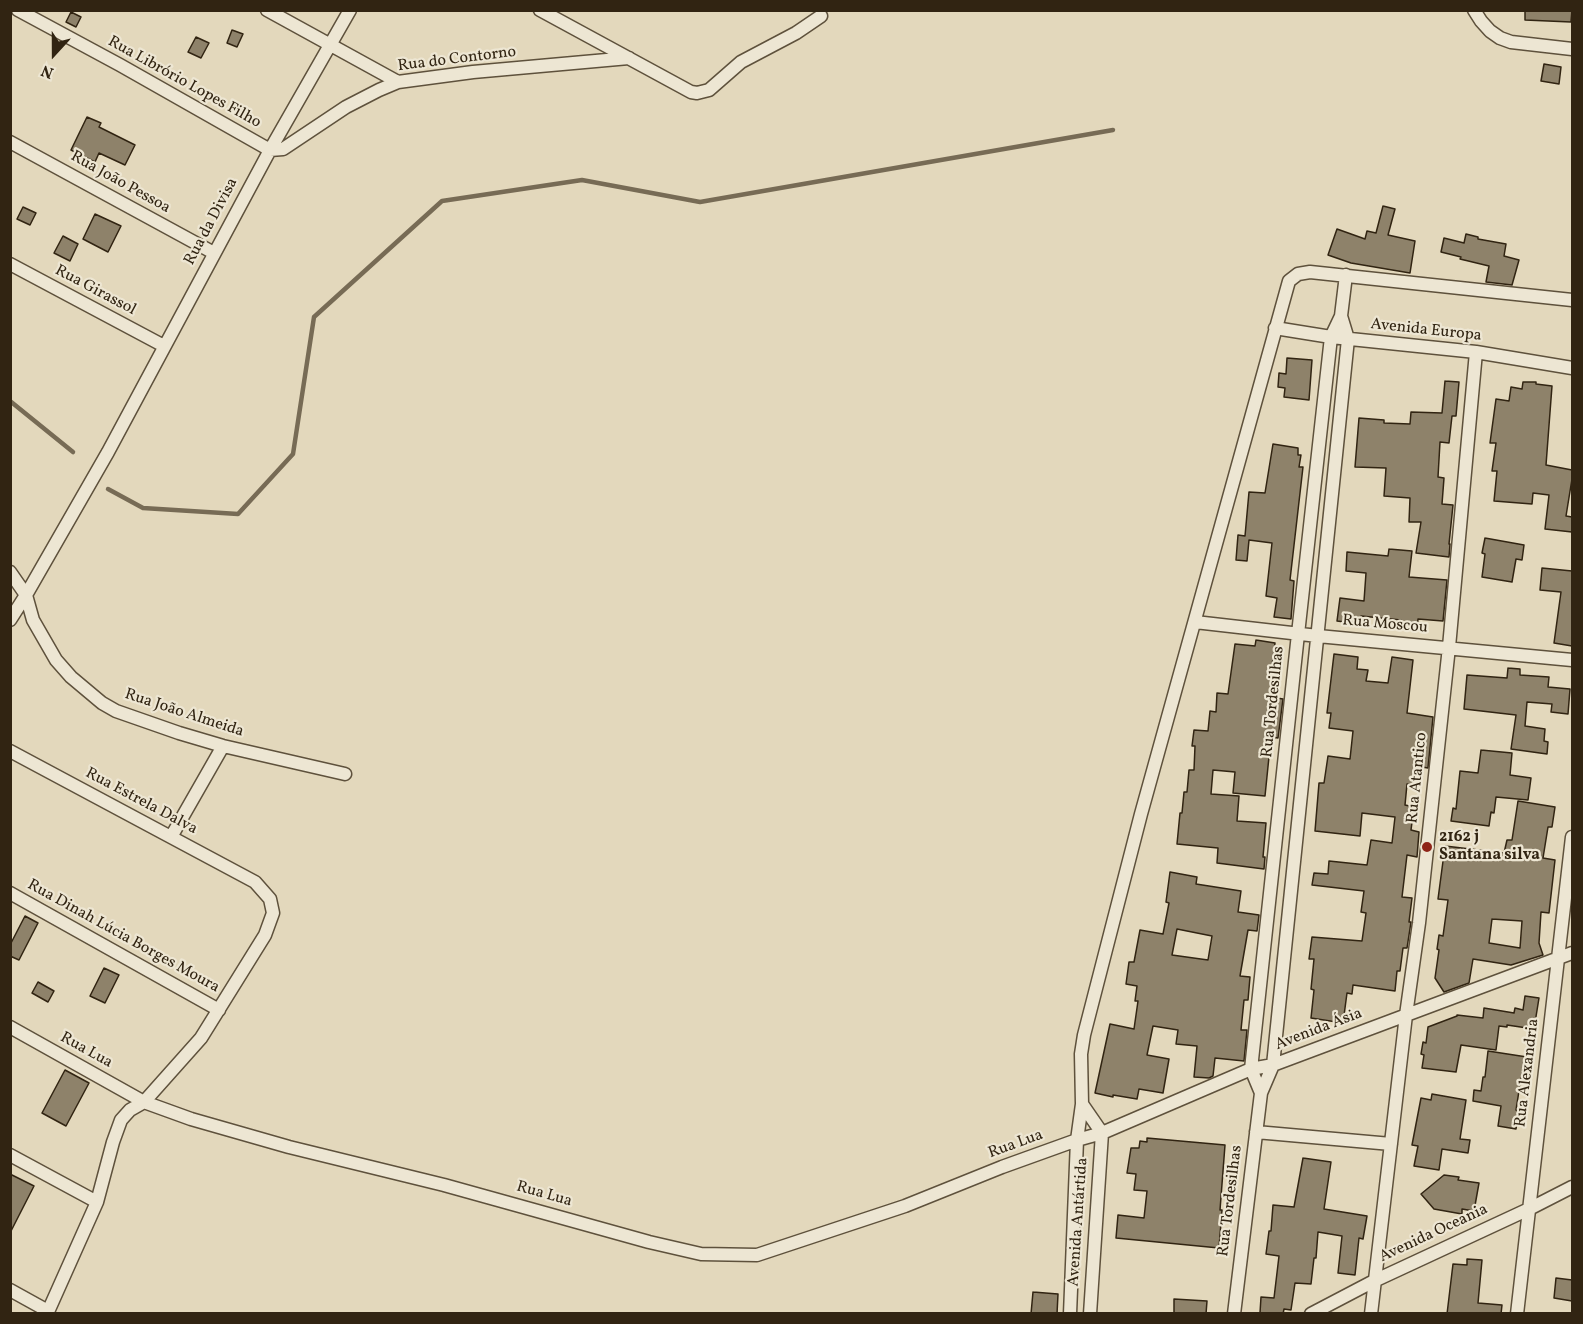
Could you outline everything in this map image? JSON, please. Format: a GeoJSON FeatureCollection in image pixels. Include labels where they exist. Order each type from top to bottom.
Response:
{"type":"FeatureCollection","features":[{"type":"Feature","properties":{"kind":"street","name":"Rua Librório Lopes Filho"},"geometry":{"type":"LineString","coordinates":[[18,10],[270,150]]}},
{"type":"Feature","properties":{"kind":"street"},"geometry":{"type":"LineString","coordinates":[[267,10],[398,82]]}},
{"type":"Feature","properties":{"kind":"street","name":"Rua da Divisa"},"geometry":{"type":"LineString","coordinates":[[10,620],[108,452],[270,150],[350,10]]}},
{"type":"Feature","properties":{"kind":"street"},"geometry":{"type":"LineString","coordinates":[[540,10],[691,92],[709,90],[741,62],[796,33],[819,12]]}},
{"type":"Feature","properties":{"kind":"street"},"geometry":{"type":"LineString","coordinates":[[1474,10],[1485,26],[1500,38],[1510,42],[1572,49]]}},
{"type":"Feature","properties":{"kind":"street","name":"Rua do Contorno"},"geometry":{"type":"LineString","coordinates":[[270,150],[283,149],[346,108],[398,82],[473,72],[629,58]]}},
{"type":"Feature","properties":{"kind":"street","name":"Rua João Pessoa"},"geometry":{"type":"LineString","coordinates":[[10,142],[214,253]]}},
{"type":"Feature","properties":{"kind":"street","name":"Rua Girassol"},"geometry":{"type":"LineString","coordinates":[[10,264],[164,346]]}},
{"type":"Feature","properties":{"kind":"street","name":"Avenida Antártida"},"geometry":{"type":"LineString","coordinates":[[1070,1314],[1077,1140],[1082,1104],[1080,1069],[1084,1035],[1141,814],[1289,281],[1298,274],[1310,272],[1346,275]]}},
{"type":"Feature","properties":{"kind":"street"},"geometry":{"type":"LineString","coordinates":[[1346,275],[1572,300]]}},
{"type":"Feature","properties":{"kind":"street","name":"Rua Tordesilhas"},"geometry":{"type":"LineString","coordinates":[[1261,1093],[1251,1069],[1331,337],[1341,316],[1346,275]]}},
{"type":"Feature","properties":{"kind":"street","name":"Rua Tordesilhas"},"geometry":{"type":"LineString","coordinates":[[1234,1314],[1261,1093],[1273,1065],[1348,339],[1341,316]]}},
{"type":"Feature","properties":{"kind":"street","name":"Avenida Europa"},"geometry":{"type":"LineString","coordinates":[[1275,328],[1331,337],[1476,352],[1572,368]]}},
{"type":"Feature","properties":{"kind":"street","name":"Rua Atantico"},"geometry":{"type":"LineString","coordinates":[[1371,1314],[1419,922],[1449,647],[1476,352]]}},
{"type":"Feature","properties":{"kind":"street","name":"Rua João Almeida"},"geometry":{"type":"LineString","coordinates":[[10,572],[26,595],[33,620],[56,660],[95,698],[116,711],[223,746],[345,774]]}},
{"type":"Feature","properties":{"kind":"street","name":"Rua Moscou"},"geometry":{"type":"LineString","coordinates":[[1195,622],[1572,660]]}},
{"type":"Feature","properties":{"kind":"street"},"geometry":{"type":"LineString","coordinates":[[171,837],[223,746]]}},
{"type":"Feature","properties":{"kind":"street","name":"Rua Estrela Dalva"},"geometry":{"type":"LineString","coordinates":[[10,751],[255,882],[270,898],[273,913],[265,936],[219,1010]]}},
{"type":"Feature","properties":{"kind":"street","name":"Rua Alexandria"},"geometry":{"type":"LineString","coordinates":[[1517,1314],[1572,837]]}},
{"type":"Feature","properties":{"kind":"street","name":"Rua Dinah Lúcia Borges Moura"},"geometry":{"type":"LineString","coordinates":[[10,893],[219,1010]]}},
{"type":"Feature","properties":{"kind":"street","name":"Avenida Ásia"},"geometry":{"type":"LineString","coordinates":[[1077,1140],[1102,1132],[1251,1069],[1273,1065],[1572,953]]}},
{"type":"Feature","properties":{"kind":"street"},"geometry":{"type":"LineString","coordinates":[[10,1290],[47,1312],[97,1202],[121,1120],[130,1110],[144,1102],[201,1038],[219,1010]]}},
{"type":"Feature","properties":{"kind":"street","name":"Rua Lua"},"geometry":{"type":"LineString","coordinates":[[10,1027],[144,1102],[191,1119],[289,1147],[444,1185],[649,1242],[702,1254],[757,1255],[767,1252],[905,1206],[1077,1140]]}},
{"type":"Feature","properties":{"kind":"street"},"geometry":{"type":"LineString","coordinates":[[1082,1104],[1102,1132]]}},
{"type":"Feature","properties":{"kind":"street","name":"Avenida Antártida"},"geometry":{"type":"LineString","coordinates":[[1090,1314],[1102,1132]]}},
{"type":"Feature","properties":{"kind":"street"},"geometry":{"type":"LineString","coordinates":[[1256,1132],[1391,1144]]}},
{"type":"Feature","properties":{"kind":"street"},"geometry":{"type":"LineString","coordinates":[[10,1155],[97,1202]]}},
{"type":"Feature","properties":{"kind":"street","name":"Avenida Oceania"},"geometry":{"type":"LineString","coordinates":[[1311,1314],[1374,1281],[1572,1187]]}},
{"type":"Feature","properties":{"kind":"building"},"geometry":{"type":"Polygon","coordinates":[[[1525,10],[1572,10],[1571,22],[1525,20],[1525,10]]]}},
{"type":"Feature","properties":{"kind":"building"},"geometry":{"type":"Polygon","coordinates":[[[71,12],[81,17],[76,27],[66,22],[71,12]]]}},
{"type":"Feature","properties":{"kind":"building"},"geometry":{"type":"Polygon","coordinates":[[[232,30],[243,34],[237,47],[227,43],[232,30]]]}},
{"type":"Feature","properties":{"kind":"building"},"geometry":{"type":"Polygon","coordinates":[[[196,37],[209,43],[201,58],[188,52],[196,37]]]}},
{"type":"Feature","properties":{"kind":"building"},"geometry":{"type":"Polygon","coordinates":[[[1544,64],[1561,67],[1559,84],[1541,81],[1544,64]]]}},
{"type":"Feature","properties":{"kind":"building"},"geometry":{"type":"Polygon","coordinates":[[[87,117],[101,123],[99,127],[135,145],[125,165],[99,153],[95,162],[71,150],[87,117]]]}},
{"type":"Feature","properties":{"kind":"building"},"geometry":{"type":"Polygon","coordinates":[[[1383,206],[1395,209],[1388,235],[1415,241],[1410,273],[1351,263],[1328,255],[1337,229],[1365,239],[1367,231],[1376,233],[1383,206]]]}},
{"type":"Feature","properties":{"kind":"building"},"geometry":{"type":"Polygon","coordinates":[[[23,207],[36,213],[30,225],[17,219],[23,207]]]}},
{"type":"Feature","properties":{"kind":"building"},"geometry":{"type":"Polygon","coordinates":[[[95,214],[121,226],[108,252],[83,239],[95,214]]]}},
{"type":"Feature","properties":{"kind":"building"},"geometry":{"type":"Polygon","coordinates":[[[1466,234],[1478,237],[1478,239],[1506,244],[1504,256],[1519,260],[1512,285],[1486,282],[1489,266],[1441,252],[1444,238],[1464,243],[1466,234]]]}},
{"type":"Feature","properties":{"kind":"building"},"geometry":{"type":"Polygon","coordinates":[[[63,236],[78,244],[70,261],[54,253],[63,236]]]}},
{"type":"Feature","properties":{"kind":"building"},"geometry":{"type":"Polygon","coordinates":[[[1287,358],[1312,360],[1309,400],[1284,397],[1285,388],[1278,387],[1279,373],[1286,374],[1287,358]]]}},
{"type":"Feature","properties":{"kind":"building"},"geometry":{"type":"Polygon","coordinates":[[[1445,381],[1459,382],[1456,416],[1452,416],[1449,443],[1440,442],[1438,477],[1444,478],[1442,504],[1453,505],[1449,557],[1416,553],[1421,522],[1409,522],[1410,498],[1384,496],[1386,468],[1355,467],[1359,418],[1384,420],[1384,423],[1410,424],[1411,412],[1442,413],[1445,381]]]}},
{"type":"Feature","properties":{"kind":"building"},"geometry":{"type":"Polygon","coordinates":[[[1523,382],[1552,386],[1546,465],[1572,470],[1566,516],[1572,517],[1572,532],[1545,529],[1549,495],[1533,493],[1532,504],[1494,501],[1497,471],[1492,471],[1496,443],[1490,443],[1496,399],[1509,401],[1511,387],[1522,389],[1523,382]]]}},
{"type":"Feature","properties":{"kind":"building"},"geometry":{"type":"Polygon","coordinates":[[[1273,444],[1298,448],[1298,455],[1301,455],[1299,467],[1303,467],[1290,580],[1294,581],[1291,619],[1274,617],[1277,598],[1266,596],[1272,543],[1249,540],[1247,561],[1236,560],[1238,535],[1245,536],[1249,492],[1265,493],[1273,444]]]}},
{"type":"Feature","properties":{"kind":"building"},"geometry":{"type":"Polygon","coordinates":[[[1485,538],[1524,545],[1522,560],[1516,559],[1512,582],[1482,577],[1485,554],[1482,553],[1485,538]]]}},
{"type":"Feature","properties":{"kind":"building"},"geometry":{"type":"Polygon","coordinates":[[[1389,549],[1412,551],[1409,577],[1447,580],[1443,621],[1418,619],[1417,629],[1401,628],[1401,620],[1361,616],[1360,624],[1337,621],[1340,598],[1364,601],[1366,573],[1346,571],[1347,552],[1388,556],[1389,549]]]}},
{"type":"Feature","properties":{"kind":"building"},"geometry":{"type":"Polygon","coordinates":[[[1542,568],[1572,571],[1572,646],[1554,643],[1561,592],[1540,590],[1542,568]]]}},
{"type":"Feature","properties":{"kind":"building"},"geometry":{"type":"Polygon","coordinates":[[[1256,640],[1275,643],[1271,673],[1279,674],[1277,698],[1283,699],[1278,738],[1271,737],[1265,796],[1233,793],[1235,772],[1213,770],[1211,794],[1239,796],[1237,821],[1266,823],[1264,869],[1217,863],[1218,848],[1177,844],[1180,813],[1182,813],[1184,792],[1187,792],[1189,770],[1194,770],[1195,746],[1192,746],[1194,730],[1208,731],[1210,711],[1216,712],[1217,693],[1228,694],[1235,644],[1255,646],[1256,640]]]}},
{"type":"Feature","properties":{"kind":"building"},"geometry":{"type":"Polygon","coordinates":[[[1334,654],[1358,657],[1357,669],[1368,670],[1366,681],[1388,683],[1392,657],[1413,660],[1407,713],[1433,717],[1428,768],[1416,766],[1414,785],[1407,784],[1405,805],[1414,807],[1411,830],[1419,832],[1417,857],[1407,855],[1402,897],[1412,898],[1409,922],[1411,922],[1407,948],[1403,948],[1400,971],[1397,971],[1395,991],[1353,985],[1352,994],[1347,993],[1343,1023],[1311,1018],[1314,959],[1309,959],[1312,937],[1362,941],[1366,913],[1361,912],[1364,891],[1312,885],[1314,873],[1328,874],[1329,861],[1367,865],[1371,840],[1392,843],[1395,817],[1362,813],[1360,836],[1315,831],[1319,783],[1324,783],[1328,756],[1350,759],[1353,731],[1329,728],[1331,713],[1327,713],[1334,654]]]}},
{"type":"Feature","properties":{"kind":"building"},"geometry":{"type":"Polygon","coordinates":[[[1508,668],[1520,669],[1520,675],[1549,677],[1548,687],[1570,689],[1568,714],[1551,712],[1552,704],[1527,702],[1525,726],[1545,729],[1544,741],[1548,742],[1547,754],[1511,749],[1516,715],[1464,709],[1467,675],[1507,678],[1508,668]]]}},
{"type":"Feature","properties":{"kind":"building"},"geometry":{"type":"Polygon","coordinates":[[[1481,750],[1512,753],[1510,775],[1531,778],[1528,800],[1496,797],[1494,813],[1491,812],[1489,826],[1451,821],[1453,808],[1456,809],[1460,771],[1478,773],[1481,750]]]}},
{"type":"Feature","properties":{"kind":"building"},"geometry":{"type":"Polygon","coordinates":[[[1518,801],[1555,807],[1552,827],[1548,827],[1543,858],[1555,860],[1549,913],[1541,912],[1539,943],[1543,955],[1511,965],[1473,959],[1469,983],[1444,992],[1435,978],[1439,935],[1443,936],[1448,900],[1438,899],[1445,846],[1504,853],[1507,840],[1512,840],[1518,801]],[[1492,919],[1489,943],[1520,948],[1522,921],[1492,919]]]}},
{"type":"Feature","properties":{"kind":"building"},"geometry":{"type":"Polygon","coordinates":[[[1170,872],[1197,877],[1196,884],[1241,891],[1238,912],[1259,915],[1257,931],[1248,930],[1240,976],[1250,977],[1248,1000],[1244,1000],[1241,1030],[1247,1030],[1244,1061],[1215,1058],[1213,1076],[1194,1077],[1197,1046],[1176,1044],[1178,1030],[1153,1026],[1147,1055],[1169,1059],[1163,1093],[1139,1089],[1137,1099],[1095,1093],[1110,1024],[1134,1029],[1138,1001],[1135,1001],[1137,986],[1126,984],[1129,962],[1134,962],[1140,930],[1163,934],[1169,903],[1166,902],[1170,872]],[[1177,929],[1172,955],[1208,960],[1212,936],[1177,929]]]}},
{"type":"Feature","properties":{"kind":"building"},"geometry":{"type":"Polygon","coordinates":[[[25,916],[38,923],[19,960],[10,956],[10,945],[25,916]]]}},
{"type":"Feature","properties":{"kind":"building"},"geometry":{"type":"Polygon","coordinates":[[[104,968],[119,975],[105,1003],[90,996],[104,968]]]}},
{"type":"Feature","properties":{"kind":"building"},"geometry":{"type":"Polygon","coordinates":[[[38,982],[54,991],[48,1002],[32,993],[38,982]]]}},
{"type":"Feature","properties":{"kind":"building"},"geometry":{"type":"Polygon","coordinates":[[[1525,996],[1539,998],[1534,1029],[1499,1026],[1496,1050],[1461,1045],[1456,1072],[1422,1068],[1424,1055],[1421,1054],[1423,1042],[1426,1043],[1428,1027],[1457,1015],[1483,1018],[1484,1008],[1514,1013],[1515,1008],[1523,1010],[1525,996]]]}},
{"type":"Feature","properties":{"kind":"building"},"geometry":{"type":"Polygon","coordinates":[[[1488,1051],[1527,1057],[1516,1110],[1519,1111],[1516,1129],[1498,1126],[1501,1106],[1473,1101],[1474,1090],[1481,1091],[1488,1051]]]}},
{"type":"Feature","properties":{"kind":"building"},"geometry":{"type":"Polygon","coordinates":[[[65,1070],[89,1083],[66,1126],[42,1113],[65,1070]]]}},
{"type":"Feature","properties":{"kind":"building"},"geometry":{"type":"Polygon","coordinates":[[[1432,1094],[1466,1100],[1460,1139],[1470,1140],[1468,1153],[1442,1149],[1439,1170],[1414,1166],[1418,1146],[1412,1145],[1421,1098],[1431,1100],[1432,1094]]]}},
{"type":"Feature","properties":{"kind":"building"},"geometry":{"type":"Polygon","coordinates":[[[1147,1138],[1225,1145],[1219,1248],[1116,1238],[1118,1215],[1144,1218],[1147,1191],[1134,1190],[1136,1174],[1127,1173],[1131,1148],[1139,1148],[1140,1141],[1147,1142],[1147,1138]]]}},
{"type":"Feature","properties":{"kind":"building"},"geometry":{"type":"Polygon","coordinates":[[[1303,1158],[1331,1162],[1324,1209],[1367,1216],[1363,1239],[1359,1238],[1355,1275],[1338,1273],[1342,1236],[1318,1232],[1311,1284],[1295,1283],[1291,1310],[1284,1309],[1283,1314],[1260,1313],[1261,1297],[1274,1298],[1279,1256],[1266,1254],[1273,1205],[1294,1207],[1303,1158]]]}},
{"type":"Feature","properties":{"kind":"building"},"geometry":{"type":"Polygon","coordinates":[[[10,1174],[34,1186],[10,1233],[10,1174]]]}},
{"type":"Feature","properties":{"kind":"building"},"geometry":{"type":"Polygon","coordinates":[[[1444,1175],[1479,1183],[1474,1211],[1462,1209],[1462,1214],[1434,1209],[1421,1194],[1444,1175]]]}},
{"type":"Feature","properties":{"kind":"building"},"geometry":{"type":"Polygon","coordinates":[[[1467,1259],[1482,1260],[1478,1303],[1502,1305],[1501,1314],[1447,1314],[1453,1264],[1467,1265],[1467,1259]]]}},
{"type":"Feature","properties":{"kind":"building"},"geometry":{"type":"Polygon","coordinates":[[[1556,1278],[1572,1280],[1572,1301],[1554,1298],[1556,1278]]]}},
{"type":"Feature","properties":{"kind":"building"},"geometry":{"type":"Polygon","coordinates":[[[1033,1292],[1058,1294],[1057,1314],[1031,1314],[1033,1292]]]}},
{"type":"Feature","properties":{"kind":"building"},"geometry":{"type":"Polygon","coordinates":[[[1174,1299],[1207,1301],[1206,1314],[1174,1314],[1174,1299]]]}},
{"type":"Feature","properties":{"kind":"waterway"},"geometry":{"type":"LineString","coordinates":[[108,489],[143,508],[238,514],[293,454],[314,317],[442,201],[582,180],[700,202],[1113,130]]}},
{"type":"Feature","properties":{"kind":"waterway"},"geometry":{"type":"LineString","coordinates":[[10,401],[73,452]]}},
{"type":"Feature","properties":{"kind":"place","name":"2162 j Santana silva"},"geometry":{"type":"Point","coordinates":[1427,847]}}]}
